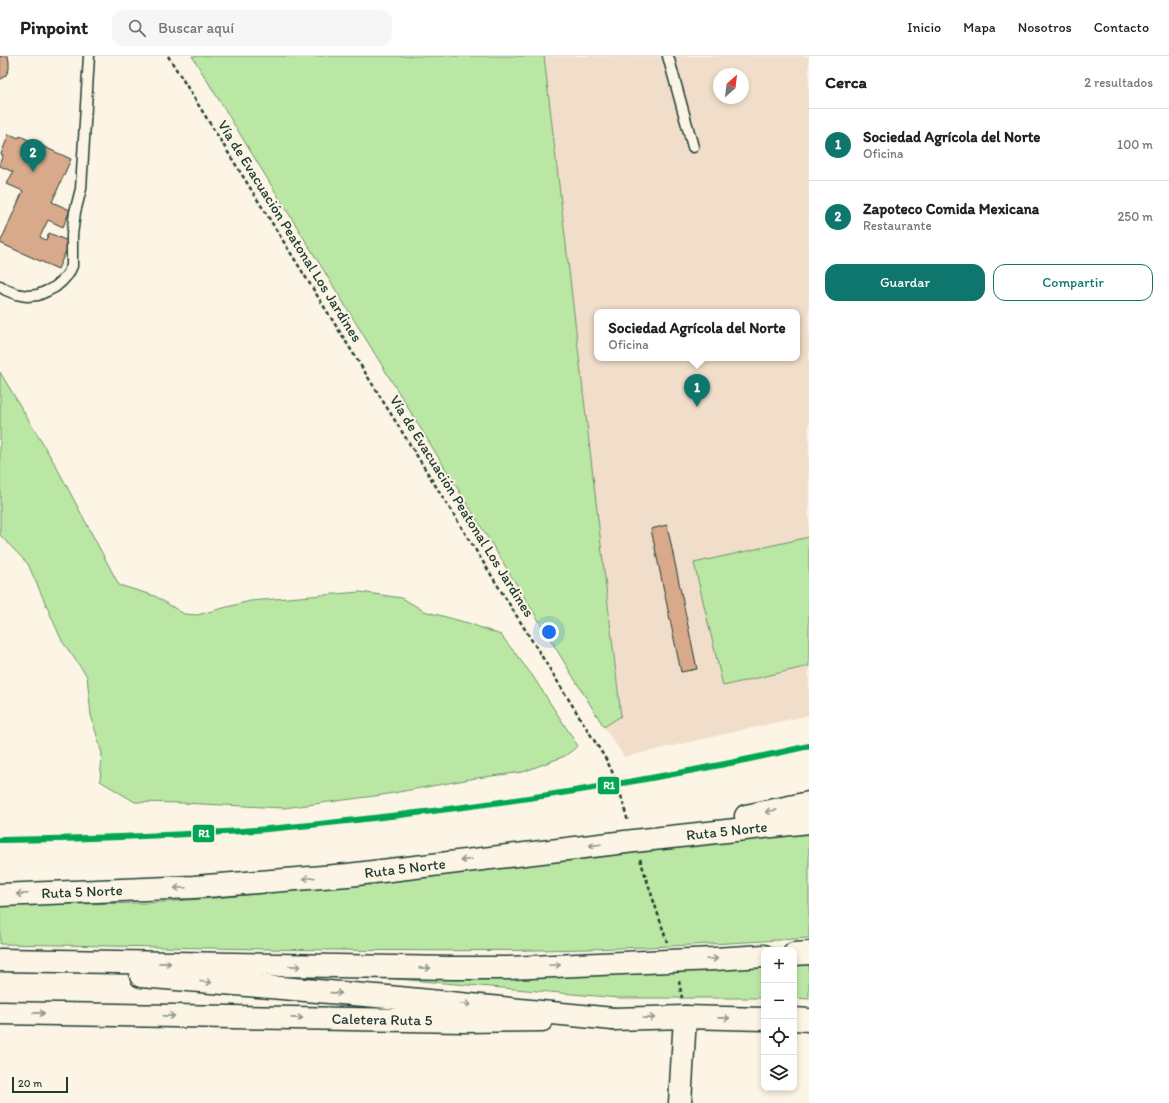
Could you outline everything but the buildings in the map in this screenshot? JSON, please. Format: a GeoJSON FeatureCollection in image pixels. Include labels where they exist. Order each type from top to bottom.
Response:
{"type":"FeatureCollection","features":[{"type":"Feature","properties":{"kind":"main road"},"geometry":{"type":"LineString","coordinates":[[634,841],[809,803]]}},
{"type":"Feature","properties":{"kind":"main road","name":"Ruta 5 Norte"},"geometry":{"type":"LineString","coordinates":[[0,895],[186,888],[348,875],[809,822]]}},
{"type":"Feature","properties":{"kind":"main road"},"geometry":{"type":"LineString","coordinates":[[797,954],[809,952]]}},
{"type":"Feature","properties":{"kind":"main road"},"geometry":{"type":"LineString","coordinates":[[0,960],[508,968],[761,956]]}},
{"type":"Feature","properties":{"kind":"main road"},"geometry":{"type":"LineString","coordinates":[[0,964],[613,1018]]}},
{"type":"Feature","properties":{"kind":"main road","name":"Caletera Ruta 5"},"geometry":{"type":"LineString","coordinates":[[0,1013],[464,1021],[685,1017],[761,1019]]}},
{"type":"Feature","properties":{"kind":"main road"},"geometry":{"type":"LineString","coordinates":[[680,1103],[685,1017]]}},
{"type":"Feature","properties":{"kind":"main road"},"geometry":{"type":"LineString","coordinates":[[797,1019],[809,1020]]}},
{"type":"Feature","properties":{"kind":"lane"},"geometry":{"type":"LineString","coordinates":[[0,286],[16,294],[27,296],[38,294],[55,287],[68,274],[72,266],[72,235],[75,212],[81,189],[89,56]]}},
{"type":"Feature","properties":{"kind":"lane"},"geometry":{"type":"LineString","coordinates":[[668,56],[693,147]]}},
{"type":"Feature","properties":{"kind":"path","name":"Vía de Evacuación Peatonal Los Jardines"},"geometry":{"type":"LineString","coordinates":[[168,56],[607,761],[618,784],[634,841],[673,961],[681,991],[685,1017]]}},
{"type":"Feature","properties":{"kind":"shaded area"},"geometry":{"type":"Polygon","coordinates":[[[544,56],[809,56],[809,715],[624,757],[604,727],[621,716],[544,56]]]}},
{"type":"Feature","properties":{"kind":"green space"},"geometry":{"type":"Polygon","coordinates":[[[192,56],[544,56],[621,716],[604,727],[192,56]]]}},
{"type":"Feature","properties":{"kind":"green space"},"geometry":{"type":"Polygon","coordinates":[[[0,372],[56,466],[119,585],[155,596],[184,614],[197,615],[250,601],[360,592],[402,598],[424,611],[468,623],[501,635],[532,675],[578,746],[565,756],[523,772],[476,778],[382,795],[284,808],[135,802],[100,781],[102,754],[91,715],[87,676],[62,641],[28,564],[0,535],[0,372]]]}},
{"type":"Feature","properties":{"kind":"green space"},"geometry":{"type":"Polygon","coordinates":[[[809,537],[809,666],[723,686],[694,563],[809,537]]]}},
{"type":"Feature","properties":{"kind":"green space"},"geometry":{"type":"Polygon","coordinates":[[[809,833],[809,938],[590,949],[442,951],[295,950],[0,944],[0,905],[149,903],[215,898],[380,882],[809,833]]]}},
{"type":"Feature","properties":{"kind":"green space"},"geometry":{"type":"Polygon","coordinates":[[[809,961],[809,999],[797,998],[797,962],[809,961]]]}},
{"type":"Feature","properties":{"kind":"green space"},"geometry":{"type":"Polygon","coordinates":[[[761,964],[761,998],[619,998],[374,977],[761,964]]]}},
{"type":"Feature","properties":{"kind":"transit line","name":"R1"},"geometry":{"type":"LineString","coordinates":[[0,840],[212,833],[288,827],[425,812],[618,784],[761,757],[809,746]]}},
{"type":"Feature","properties":{"kind":"place","name":"Zapoteco Comida Mexicana"},"geometry":{"type":"Point","coordinates":[33,172]}},
{"type":"Feature","properties":{"kind":"place","name":"Sociedad Agrícola del Norte"},"geometry":{"type":"Point","coordinates":[697,407]}}]}
